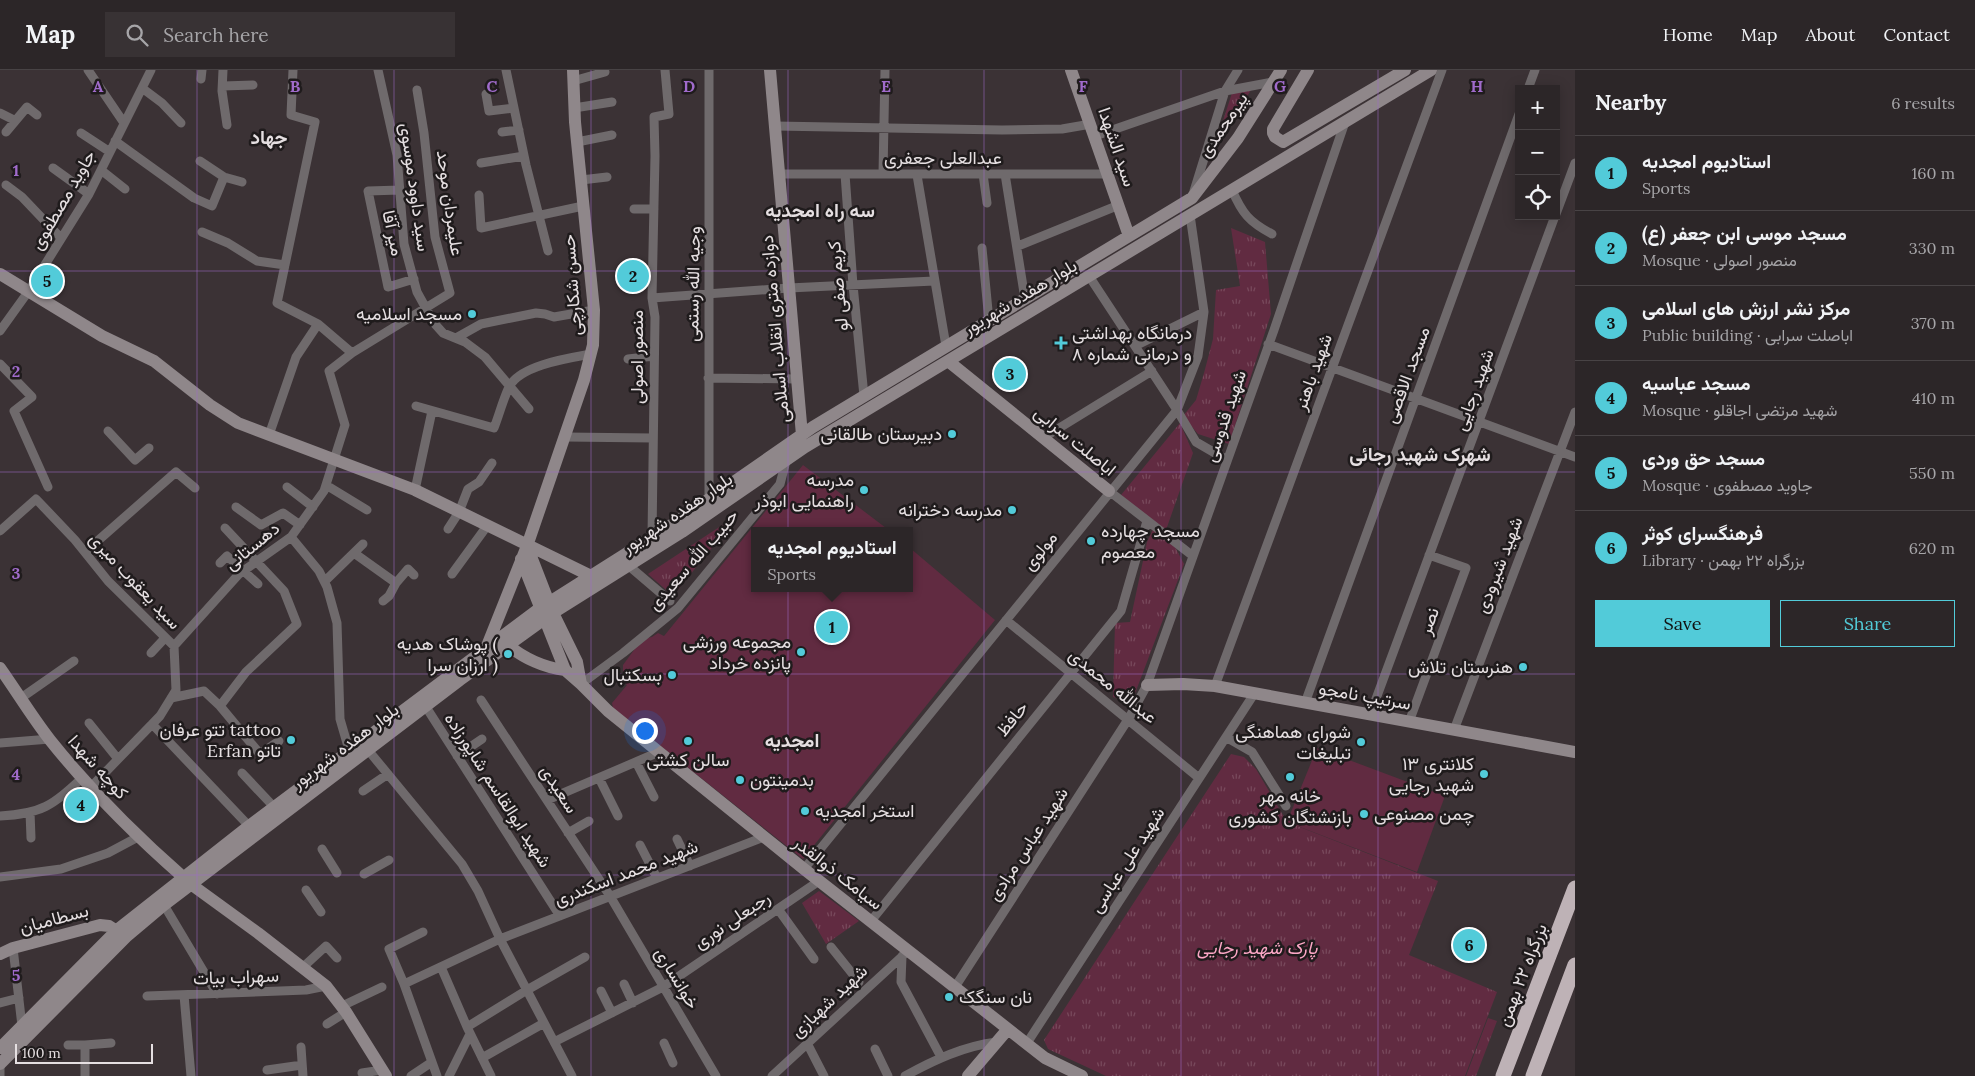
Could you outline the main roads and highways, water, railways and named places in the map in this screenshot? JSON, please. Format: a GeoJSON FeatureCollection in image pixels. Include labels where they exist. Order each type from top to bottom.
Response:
{"type":"FeatureCollection","features":[{"type":"Feature","properties":{"kind":"highway","name":"بزرگراه ۲۲ بهمن"},"geometry":{"type":"LineString","coordinates":[[1503,1076],[1575,888]]}},
{"type":"Feature","properties":{"kind":"highway"},"geometry":{"type":"LineString","coordinates":[[1533,1076],[1575,965]]}},
{"type":"Feature","properties":{"kind":"place","name":"مسجد موسی ابن جعفر (ع)"},"geometry":{"type":"Point","coordinates":[633,276]}},
{"type":"Feature","properties":{"kind":"place","name":"مسجد حق وردی"},"geometry":{"type":"Point","coordinates":[47,281]}},
{"type":"Feature","properties":{"kind":"place","name":"مسجد اسلامیه"},"geometry":{"type":"Point","coordinates":[472,314]}},
{"type":"Feature","properties":{"kind":"place","name":"درمانگاه بهداشتی و درمانی شماره ۸"},"geometry":{"type":"Point","coordinates":[1061,343]}},
{"type":"Feature","properties":{"kind":"place","name":"مرکز نشر ارزش های اسلامی"},"geometry":{"type":"Point","coordinates":[1010,374]}},
{"type":"Feature","properties":{"kind":"place","name":"دبیرستان طالقانی"},"geometry":{"type":"Point","coordinates":[952,434]}},
{"type":"Feature","properties":{"kind":"place","name":"مدرسه راهنمایی ابوذر"},"geometry":{"type":"Point","coordinates":[864,490]}},
{"type":"Feature","properties":{"kind":"place","name":"مدرسه دخترانه"},"geometry":{"type":"Point","coordinates":[1012,510]}},
{"type":"Feature","properties":{"kind":"place","name":"مسجد چهارده معصوم"},"geometry":{"type":"Point","coordinates":[1091,541]}},
{"type":"Feature","properties":{"kind":"place","name":"استادیوم امجدیه"},"geometry":{"type":"Point","coordinates":[832,627]}},
{"type":"Feature","properties":{"kind":"place","name":"مجموعه ورزشی پانزده خرداد"},"geometry":{"type":"Point","coordinates":[801,652]}},
{"type":"Feature","properties":{"kind":"place","name":"پوشاک هدیه ( ارزان سرا )"},"geometry":{"type":"Point","coordinates":[508,654]}},
{"type":"Feature","properties":{"kind":"place","name":"هنرستان تلاش"},"geometry":{"type":"Point","coordinates":[1523,667]}},
{"type":"Feature","properties":{"kind":"place","name":"بسکتبال"},"geometry":{"type":"Point","coordinates":[672,675]}},
{"type":"Feature","properties":{"kind":"place","name":"تتو عرفان tattoo Erfan تاتو"},"geometry":{"type":"Point","coordinates":[291,740]}},
{"type":"Feature","properties":{"kind":"place","name":"سالن کشتی"},"geometry":{"type":"Point","coordinates":[688,741]}},
{"type":"Feature","properties":{"kind":"place","name":"شورای هماهنگی تبلیغات"},"geometry":{"type":"Point","coordinates":[1361,742]}},
{"type":"Feature","properties":{"kind":"place","name":"کلانتری ۱۳ شهید رجایی"},"geometry":{"type":"Point","coordinates":[1484,774]}},
{"type":"Feature","properties":{"kind":"place","name":"خانه مهر بازنشتگان کشوری"},"geometry":{"type":"Point","coordinates":[1290,777]}},
{"type":"Feature","properties":{"kind":"place","name":"بدمینتون"},"geometry":{"type":"Point","coordinates":[740,780]}},
{"type":"Feature","properties":{"kind":"place","name":"مسجد عباسیه"},"geometry":{"type":"Point","coordinates":[81,805]}},
{"type":"Feature","properties":{"kind":"place","name":"استخر امجدیه"},"geometry":{"type":"Point","coordinates":[805,811]}},
{"type":"Feature","properties":{"kind":"place","name":"چمن مصنوعی"},"geometry":{"type":"Point","coordinates":[1364,814]}},
{"type":"Feature","properties":{"kind":"place","name":"فرهنگسرای کوثر"},"geometry":{"type":"Point","coordinates":[1469,945]}},
{"type":"Feature","properties":{"kind":"place","name":"نان سنگک"},"geometry":{"type":"Point","coordinates":[949,997]}},
{"type":"Feature","properties":{"kind":"district","name":"جهاد"},"geometry":{"type":"Point","coordinates":[269,137]}},
{"type":"Feature","properties":{"kind":"district","name":"سه راه امجدیه"},"geometry":{"type":"Point","coordinates":[820,210]}},
{"type":"Feature","properties":{"kind":"district","name":"شهرک شهید رجائی"},"geometry":{"type":"Point","coordinates":[1420,454]}},
{"type":"Feature","properties":{"kind":"district","name":"امجدیه"},"geometry":{"type":"Point","coordinates":[792,740]}},
{"type":"Feature","properties":{"kind":"park label","name":"پارک شهید رجایی"},"geometry":{"type":"Point","coordinates":[1257,948]}}]}
